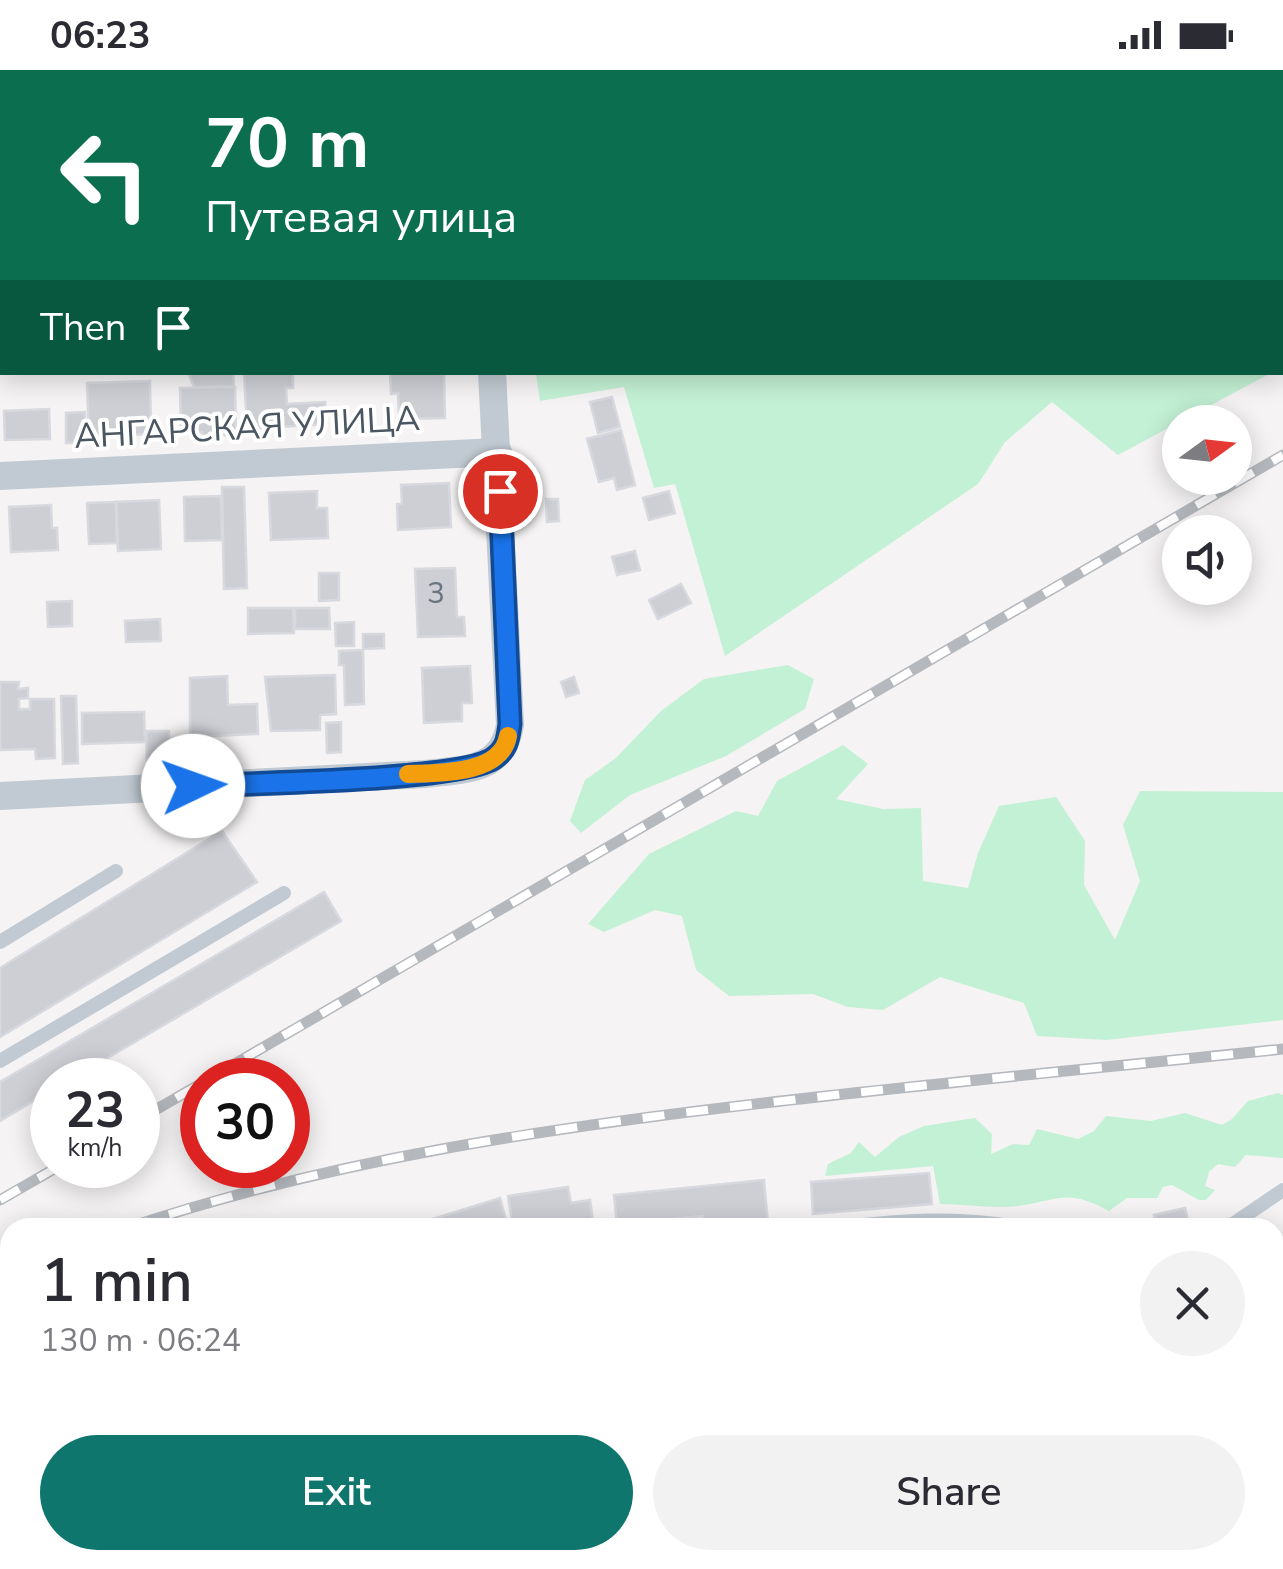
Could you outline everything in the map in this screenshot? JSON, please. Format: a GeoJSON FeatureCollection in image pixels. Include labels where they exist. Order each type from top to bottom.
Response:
{"type":"FeatureCollection","features":[{"type":"Feature","properties":{"kind":"street"},"geometry":{"type":"LineString","coordinates":[[0,796],[425,774],[469,768],[492,760],[506,746],[510,724],[492,375]]}},
{"type":"Feature","properties":{"kind":"street","name":"АНГАРСКАЯ УЛИЦА"},"geometry":{"type":"LineString","coordinates":[[0,476],[498,452]]}},
{"type":"Feature","properties":{"kind":"lane"},"geometry":{"type":"LineString","coordinates":[[0,942],[116,871]]}},
{"type":"Feature","properties":{"kind":"lane"},"geometry":{"type":"LineString","coordinates":[[0,1061],[284,893]]}},
{"type":"Feature","properties":{"kind":"lane"},"geometry":{"type":"LineString","coordinates":[[1242,1218],[1283,1190]]}},
{"type":"Feature","properties":{"kind":"green space"},"geometry":{"type":"Polygon","coordinates":[[[536,375],[1267,375],[1211,405],[1162,405],[1162,431],[1118,455],[1052,402],[1005,442],[978,484],[725,656],[675,484],[654,488],[624,387],[540,401],[536,375]]]}},
{"type":"Feature","properties":{"kind":"green space"},"geometry":{"type":"Polygon","coordinates":[[[788,665],[814,679],[805,709],[726,756],[630,795],[581,833],[570,821],[585,780],[616,758],[661,711],[704,679],[788,665]]]}},
{"type":"Feature","properties":{"kind":"green space"},"geometry":{"type":"Polygon","coordinates":[[[843,745],[868,764],[836,799],[883,809],[921,808],[923,881],[968,888],[978,853],[999,806],[1056,797],[1085,841],[1084,885],[1115,940],[1140,881],[1123,825],[1140,791],[1283,792],[1283,1020],[1106,1040],[1037,1036],[1024,1003],[940,977],[883,1010],[848,1007],[813,994],[729,996],[696,970],[682,916],[655,910],[604,932],[588,924],[649,854],[736,811],[758,816],[777,781],[843,745]]]}},
{"type":"Feature","properties":{"kind":"green space"},"geometry":{"type":"Polygon","coordinates":[[[1283,1095],[1283,1158],[1246,1155],[1235,1167],[1218,1164],[1209,1172],[1205,1186],[1215,1190],[1206,1200],[1172,1185],[1163,1187],[1157,1198],[1127,1198],[1109,1211],[1073,1198],[1008,1207],[940,1204],[933,1166],[825,1176],[828,1164],[851,1153],[859,1142],[875,1157],[899,1137],[924,1126],[975,1118],[992,1134],[991,1154],[1013,1144],[1029,1145],[1037,1129],[1078,1139],[1094,1131],[1106,1116],[1151,1121],[1185,1113],[1222,1125],[1248,1101],[1283,1095]]]}},
{"type":"Feature","properties":{"kind":"building"},"geometry":{"type":"Polygon","coordinates":[[[189,375],[233,375],[234,386],[194,387],[189,375]]]}},
{"type":"Feature","properties":{"kind":"building"},"geometry":{"type":"Polygon","coordinates":[[[244,375],[293,375],[293,388],[286,388],[287,404],[325,402],[326,424],[247,429],[244,375]]]}},
{"type":"Feature","properties":{"kind":"building"},"geometry":{"type":"Polygon","coordinates":[[[390,375],[444,375],[445,418],[399,419],[398,393],[391,394],[390,375]]]}},
{"type":"Feature","properties":{"kind":"building"},"geometry":{"type":"Polygon","coordinates":[[[150,381],[151,434],[89,436],[87,383],[150,381]]]}},
{"type":"Feature","properties":{"kind":"building"},"geometry":{"type":"Polygon","coordinates":[[[235,387],[236,435],[181,432],[180,388],[235,387]]]}},
{"type":"Feature","properties":{"kind":"building"},"geometry":{"type":"Polygon","coordinates":[[[612,397],[620,427],[598,433],[590,402],[612,397]]]}},
{"type":"Feature","properties":{"kind":"building"},"geometry":{"type":"Polygon","coordinates":[[[49,409],[50,439],[5,440],[4,411],[49,409]]]}},
{"type":"Feature","properties":{"kind":"building"},"geometry":{"type":"Polygon","coordinates":[[[85,412],[86,443],[66,443],[66,413],[85,412]]]}},
{"type":"Feature","properties":{"kind":"building"},"geometry":{"type":"Polygon","coordinates":[[[621,430],[635,485],[617,490],[614,478],[599,482],[587,439],[621,430]]]}},
{"type":"Feature","properties":{"kind":"building"},"geometry":{"type":"Polygon","coordinates":[[[449,483],[451,527],[398,530],[401,485],[449,483]]]}},
{"type":"Feature","properties":{"kind":"building"},"geometry":{"type":"Polygon","coordinates":[[[222,487],[244,487],[247,588],[224,589],[222,487]]]}},
{"type":"Feature","properties":{"kind":"building"},"geometry":{"type":"Polygon","coordinates":[[[317,491],[317,508],[327,508],[328,538],[271,540],[269,493],[317,491]]]}},
{"type":"Feature","properties":{"kind":"building"},"geometry":{"type":"Polygon","coordinates":[[[669,491],[675,513],[649,520],[643,498],[669,491]]]}},
{"type":"Feature","properties":{"kind":"building"},"geometry":{"type":"Polygon","coordinates":[[[221,496],[222,540],[185,541],[184,497],[221,496]]]}},
{"type":"Feature","properties":{"kind":"building"},"geometry":{"type":"Polygon","coordinates":[[[546,499],[558,499],[559,521],[547,522],[546,499]]]}},
{"type":"Feature","properties":{"kind":"building"},"geometry":{"type":"Polygon","coordinates":[[[159,500],[161,549],[118,551],[116,502],[159,500]]]}},
{"type":"Feature","properties":{"kind":"building"},"geometry":{"type":"Polygon","coordinates":[[[116,502],[117,543],[89,544],[87,503],[116,502]]]}},
{"type":"Feature","properties":{"kind":"building"},"geometry":{"type":"Polygon","coordinates":[[[51,505],[58,550],[11,552],[9,507],[51,505]]]}},
{"type":"Feature","properties":{"kind":"building"},"geometry":{"type":"Polygon","coordinates":[[[635,551],[640,570],[617,575],[612,557],[635,551]]]}},
{"type":"Feature","properties":{"kind":"building"},"geometry":{"type":"Polygon","coordinates":[[[455,568],[457,617],[464,617],[465,636],[418,637],[415,569],[455,568]]]}},
{"type":"Feature","properties":{"kind":"building"},"geometry":{"type":"Polygon","coordinates":[[[319,573],[339,573],[339,600],[319,601],[319,573]]]}},
{"type":"Feature","properties":{"kind":"building"},"geometry":{"type":"Polygon","coordinates":[[[681,584],[691,603],[658,619],[649,600],[681,584]]]}},
{"type":"Feature","properties":{"kind":"building"},"geometry":{"type":"Polygon","coordinates":[[[72,601],[72,626],[48,627],[47,602],[72,601]]]}},
{"type":"Feature","properties":{"kind":"building"},"geometry":{"type":"Polygon","coordinates":[[[248,608],[293,608],[294,633],[248,634],[248,608]]]}},
{"type":"Feature","properties":{"kind":"building"},"geometry":{"type":"Polygon","coordinates":[[[295,608],[329,608],[330,629],[295,629],[295,608]]]}},
{"type":"Feature","properties":{"kind":"building"},"geometry":{"type":"Polygon","coordinates":[[[160,619],[161,641],[126,642],[125,621],[160,619]]]}},
{"type":"Feature","properties":{"kind":"building"},"geometry":{"type":"Polygon","coordinates":[[[354,622],[354,646],[336,646],[335,623],[354,622]]]}},
{"type":"Feature","properties":{"kind":"building"},"geometry":{"type":"Polygon","coordinates":[[[363,634],[384,634],[384,648],[363,649],[363,634]]]}},
{"type":"Feature","properties":{"kind":"building"},"geometry":{"type":"Polygon","coordinates":[[[363,650],[364,704],[345,705],[344,665],[339,665],[339,651],[363,650]]]}},
{"type":"Feature","properties":{"kind":"building"},"geometry":{"type":"Polygon","coordinates":[[[470,666],[472,703],[462,703],[462,721],[424,723],[422,668],[470,666]]]}},
{"type":"Feature","properties":{"kind":"building"},"geometry":{"type":"Polygon","coordinates":[[[335,675],[336,714],[320,715],[320,730],[271,731],[265,677],[335,675]]]}},
{"type":"Feature","properties":{"kind":"building"},"geometry":{"type":"Polygon","coordinates":[[[227,676],[228,705],[257,704],[258,734],[190,737],[190,678],[227,676]]]}},
{"type":"Feature","properties":{"kind":"building"},"geometry":{"type":"Polygon","coordinates":[[[574,677],[579,693],[566,697],[561,682],[574,677]]]}},
{"type":"Feature","properties":{"kind":"building"},"geometry":{"type":"Polygon","coordinates":[[[0,682],[19,682],[18,689],[28,688],[28,698],[19,699],[19,709],[30,709],[30,699],[54,699],[55,758],[36,759],[35,749],[0,750],[0,682]]]}},
{"type":"Feature","properties":{"kind":"building"},"geometry":{"type":"Polygon","coordinates":[[[61,696],[76,696],[78,763],[63,764],[61,696]]]}},
{"type":"Feature","properties":{"kind":"building"},"geometry":{"type":"Polygon","coordinates":[[[144,712],[145,742],[82,744],[82,713],[144,712]]]}},
{"type":"Feature","properties":{"kind":"building"},"geometry":{"type":"Polygon","coordinates":[[[341,722],[341,752],[327,753],[326,723],[341,722]]]}},
{"type":"Feature","properties":{"kind":"building"},"geometry":{"type":"Polygon","coordinates":[[[146,731],[169,731],[169,761],[147,761],[146,731]]]}},
{"type":"Feature","properties":{"kind":"building"},"geometry":{"type":"Polygon","coordinates":[[[222,831],[257,882],[0,1037],[0,968],[222,831]]]}},
{"type":"Feature","properties":{"kind":"building"},"geometry":{"type":"Polygon","coordinates":[[[324,892],[341,921],[107,1058],[41,1058],[324,892]]]}},
{"type":"Feature","properties":{"kind":"building"},"geometry":{"type":"Polygon","coordinates":[[[30,1064],[30,1103],[0,1121],[0,1082],[30,1064]]]}},
{"type":"Feature","properties":{"kind":"building"},"geometry":{"type":"Polygon","coordinates":[[[929,1173],[932,1204],[813,1214],[811,1182],[929,1173]]]}},
{"type":"Feature","properties":{"kind":"building"},"geometry":{"type":"Polygon","coordinates":[[[764,1180],[768,1218],[616,1218],[614,1195],[764,1180]]]}},
{"type":"Feature","properties":{"kind":"building"},"geometry":{"type":"Polygon","coordinates":[[[568,1187],[571,1203],[590,1200],[593,1218],[511,1218],[508,1196],[568,1187]]]}},
{"type":"Feature","properties":{"kind":"building"},"geometry":{"type":"Polygon","coordinates":[[[500,1198],[505,1218],[436,1218],[500,1198]]]}},
{"type":"Feature","properties":{"kind":"building"},"geometry":{"type":"Polygon","coordinates":[[[1185,1208],[1188,1218],[1155,1218],[1154,1215],[1185,1208]]]}},
{"type":"Feature","properties":{"kind":"railway"},"geometry":{"type":"LineString","coordinates":[[245,1058],[1283,455]]}},
{"type":"Feature","properties":{"kind":"railway"},"geometry":{"type":"LineString","coordinates":[[160,1218],[283,1183],[522,1135],[764,1103],[1283,1049]]}},
{"type":"Feature","properties":{"kind":"railway"},"geometry":{"type":"LineString","coordinates":[[160,1107],[180,1096]]}},
{"type":"Feature","properties":{"kind":"railway"},"geometry":{"type":"LineString","coordinates":[[0,1200],[30,1183]]}},
{"type":"Feature","properties":{"kind":"slow traffic"},"geometry":{"type":"LineString","coordinates":[[408,774],[469,768],[492,760],[506,746],[508,736]]}},
{"type":"Feature","properties":{"kind":"route"},"geometry":{"type":"LineString","coordinates":[[193,786],[425,774],[469,768],[492,760],[506,746],[510,724],[500,491]]}}]}
